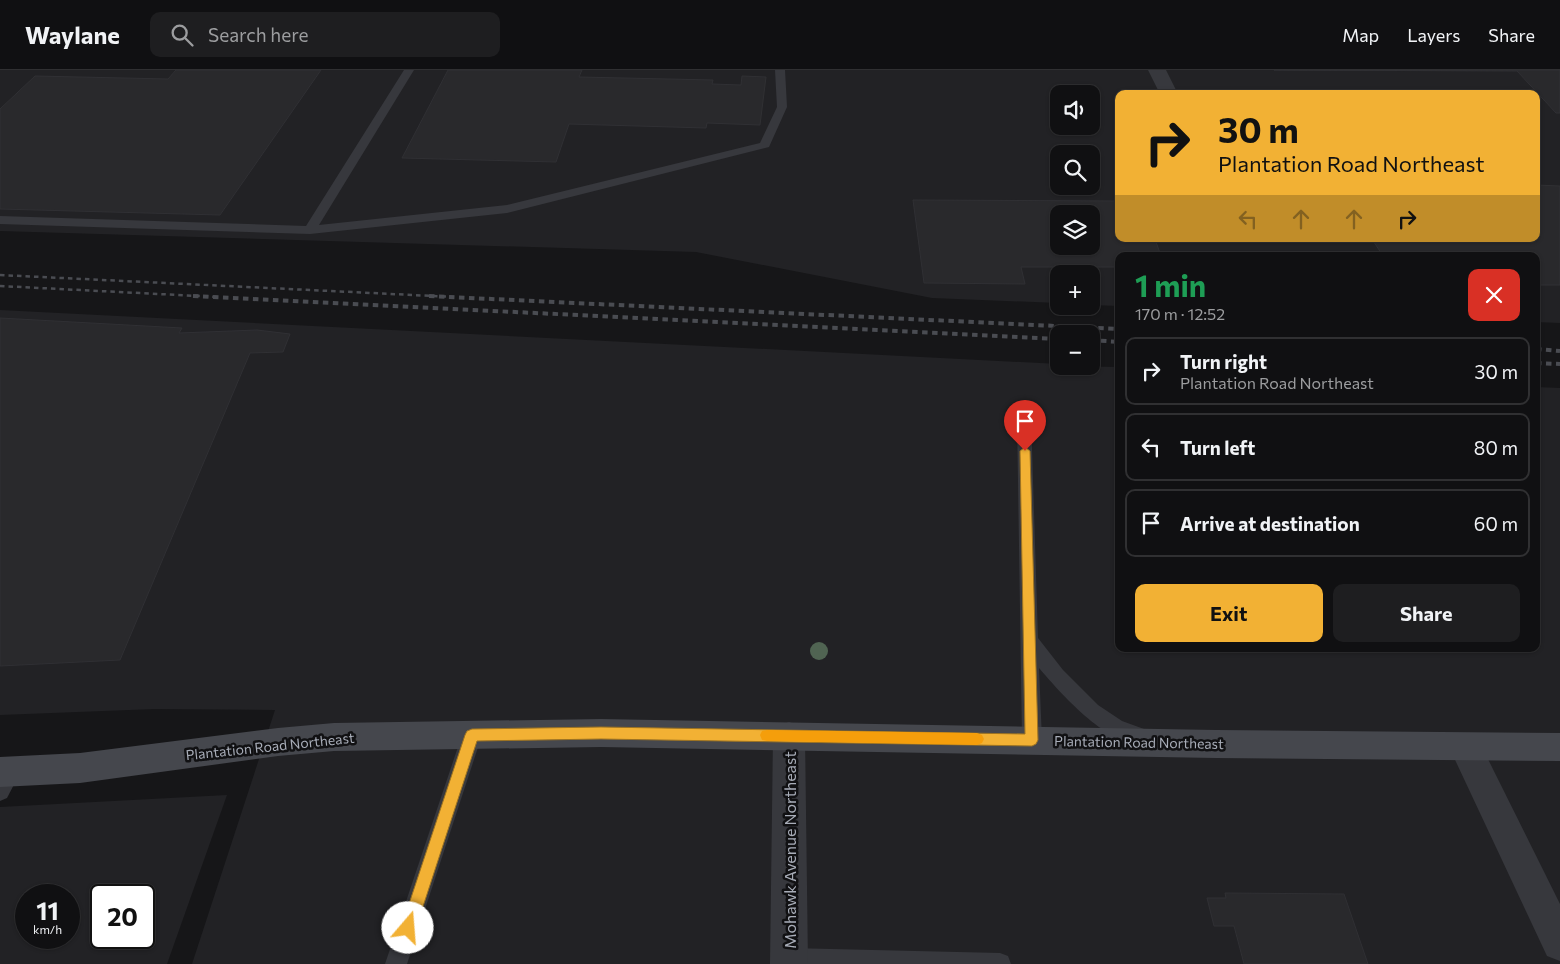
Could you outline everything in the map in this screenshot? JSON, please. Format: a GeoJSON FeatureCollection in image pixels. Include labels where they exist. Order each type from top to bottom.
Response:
{"type":"FeatureCollection","features":[{"type":"Feature","properties":{"kind":"street"},"geometry":{"type":"LineString","coordinates":[[1157,70],[1167,90]]}},
{"type":"Feature","properties":{"kind":"street","name":"Plantation Road Northeast"},"geometry":{"type":"LineString","coordinates":[[4,778],[278,742],[334,737],[601,733],[1560,748]]}},
{"type":"Feature","properties":{"kind":"street","name":"Mohawk Avenue Northeast"},"geometry":{"type":"LineString","coordinates":[[788,736],[789,962]]}},
{"type":"Feature","properties":{"kind":"street"},"geometry":{"type":"LineString","coordinates":[[1465,747],[1560,943]]}},
{"type":"Feature","properties":{"kind":"lane"},"geometry":{"type":"LineString","coordinates":[[310,230],[409,70]]}},
{"type":"Feature","properties":{"kind":"lane"},"geometry":{"type":"LineString","coordinates":[[0,220],[310,230],[507,209],[764,146],[782,107],[780,70]]}},
{"type":"Feature","properties":{"kind":"lane"},"geometry":{"type":"LineString","coordinates":[[1024,417],[1032,740]]}},
{"type":"Feature","properties":{"kind":"lane"},"geometry":{"type":"LineString","coordinates":[[1029,639],[1055,675],[1100,717],[1115,727],[1158,742]]}},
{"type":"Feature","properties":{"kind":"lane"},"geometry":{"type":"LineString","coordinates":[[396,964],[472,735]]}},
{"type":"Feature","properties":{"kind":"lane"},"geometry":{"type":"LineString","coordinates":[[789,962],[1000,964]]}},
{"type":"Feature","properties":{"kind":"shaded area"},"geometry":{"type":"Polygon","coordinates":[[[0,70],[1560,70],[1560,323],[1540,322],[1540,252],[1115,252],[1115,306],[1100,305],[1100,265],[1050,265],[1050,303],[932,298],[696,252],[0,231],[0,70]]]}},
{"type":"Feature","properties":{"kind":"shaded area"},"geometry":{"type":"Polygon","coordinates":[[[0,310],[1050,364],[1050,375],[1100,375],[1100,367],[1115,367],[1115,652],[1540,652],[1540,387],[1560,388],[1560,964],[192,964],[275,710],[155,709],[0,715],[0,310]]]}},
{"type":"Feature","properties":{"kind":"shaded area"},"geometry":{"type":"Polygon","coordinates":[[[227,795],[167,964],[0,964],[0,807],[227,795]]]}},
{"type":"Feature","properties":{"kind":"building"},"geometry":{"type":"Polygon","coordinates":[[[176,70],[321,70],[220,215],[0,209],[0,109],[35,76],[168,79],[176,70]]]}},
{"type":"Feature","properties":{"kind":"building"},"geometry":{"type":"Polygon","coordinates":[[[448,70],[582,70],[579,77],[713,80],[712,84],[741,85],[742,76],[766,77],[760,125],[707,123],[706,128],[569,124],[556,162],[402,158],[448,70]]]}},
{"type":"Feature","properties":{"kind":"building"},"geometry":{"type":"Polygon","coordinates":[[[1274,70],[1560,70],[1560,113],[1556,113],[1540,96],[1540,90],[1535,90],[1517,71],[1274,70]]]}},
{"type":"Feature","properties":{"kind":"building"},"geometry":{"type":"Polygon","coordinates":[[[1540,185],[1560,186],[1560,285],[1540,285],[1540,252],[1380,252],[1374,242],[1540,242],[1540,185]]]}},
{"type":"Feature","properties":{"kind":"building"},"geometry":{"type":"Polygon","coordinates":[[[913,200],[1115,201],[1115,242],[1156,242],[1160,252],[1115,252],[1115,267],[1100,267],[1100,265],[1050,265],[1050,267],[1021,267],[1025,284],[924,283],[913,200]]]}},
{"type":"Feature","properties":{"kind":"building"},"geometry":{"type":"Polygon","coordinates":[[[0,318],[182,328],[179,333],[257,330],[290,334],[283,352],[250,353],[120,660],[0,666],[0,318]]]}},
{"type":"Feature","properties":{"kind":"building"},"geometry":{"type":"Polygon","coordinates":[[[1225,893],[1344,894],[1368,964],[1244,964],[1234,926],[1214,926],[1207,898],[1226,898],[1225,893]]]}},
{"type":"Feature","properties":{"kind":"railway"},"geometry":{"type":"LineString","coordinates":[[0,275],[454,297]]}},
{"type":"Feature","properties":{"kind":"railway"},"geometry":{"type":"LineString","coordinates":[[0,286],[218,297]]}},
{"type":"Feature","properties":{"kind":"railway"},"geometry":{"type":"LineString","coordinates":[[193,296],[1050,339]]}},
{"type":"Feature","properties":{"kind":"railway"},"geometry":{"type":"LineString","coordinates":[[429,296],[1115,329]]}},
{"type":"Feature","properties":{"kind":"railway"},"geometry":{"type":"LineString","coordinates":[[1100,341],[1115,342]]}},
{"type":"Feature","properties":{"kind":"railway"},"geometry":{"type":"LineString","coordinates":[[1540,349],[1560,351]]}},
{"type":"Feature","properties":{"kind":"railway"},"geometry":{"type":"LineString","coordinates":[[1540,363],[1560,364]]}},
{"type":"Feature","properties":{"kind":"slow traffic"},"geometry":{"type":"LineString","coordinates":[[767,735],[977,739]]}},
{"type":"Feature","properties":{"kind":"route"},"geometry":{"type":"LineString","coordinates":[[408,928],[472,735],[601,733],[1032,740],[1025,451]]}}]}
